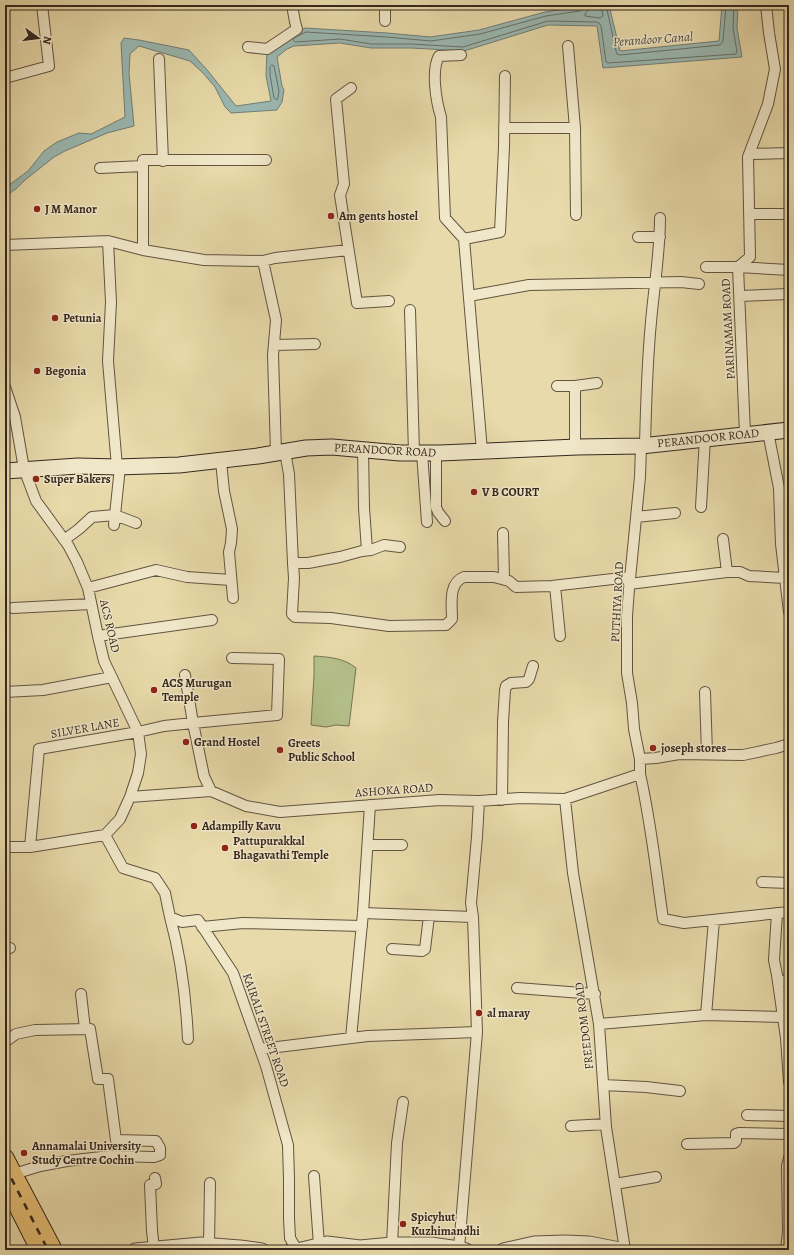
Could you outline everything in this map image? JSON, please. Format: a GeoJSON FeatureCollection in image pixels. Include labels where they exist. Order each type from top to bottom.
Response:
{"type":"FeatureCollection","features":[{"type":"Feature","properties":{"kind":"main road","name":"PERANDOOR ROAD"},"geometry":{"type":"LineString","coordinates":[[5,471],[78,466],[118,467],[179,465],[221,461],[306,448],[332,447],[400,453],[424,453],[643,445],[789,430]]}},
{"type":"Feature","properties":{"kind":"main road"},"geometry":{"type":"LineString","coordinates":[[5,1157],[10,1179],[39,1250]]}},
{"type":"Feature","properties":{"kind":"main road"},"geometry":{"type":"LineString","coordinates":[[10,1179],[54,1250]]}},
{"type":"Feature","properties":{"kind":"street"},"geometry":{"type":"LineString","coordinates":[[5,78],[49,66],[42,5]]}},
{"type":"Feature","properties":{"kind":"street"},"geometry":{"type":"LineString","coordinates":[[248,47],[267,49],[297,29],[292,5]]}},
{"type":"Feature","properties":{"kind":"street"},"geometry":{"type":"LineString","coordinates":[[385,5],[385,21]]}},
{"type":"Feature","properties":{"kind":"street"},"geometry":{"type":"LineString","coordinates":[[766,5],[775,69],[768,104],[749,155],[789,153]]}},
{"type":"Feature","properties":{"kind":"street"},"geometry":{"type":"LineString","coordinates":[[568,46],[575,128],[576,215]]}},
{"type":"Feature","properties":{"kind":"street"},"geometry":{"type":"LineString","coordinates":[[461,55],[440,56],[436,61],[436,103],[441,117],[445,218],[464,239],[482,451]]}},
{"type":"Feature","properties":{"kind":"street"},"geometry":{"type":"LineString","coordinates":[[159,59],[163,161]]}},
{"type":"Feature","properties":{"kind":"street"},"geometry":{"type":"LineString","coordinates":[[464,239],[500,232],[505,76]]}},
{"type":"Feature","properties":{"kind":"street"},"geometry":{"type":"LineString","coordinates":[[351,88],[336,99],[344,184],[340,195],[357,303],[389,301]]}},
{"type":"Feature","properties":{"kind":"street"},"geometry":{"type":"LineString","coordinates":[[504,128],[575,128]]}},
{"type":"Feature","properties":{"kind":"street","name":"PARINAMAM ROAD"},"geometry":{"type":"LineString","coordinates":[[745,434],[738,267],[750,257],[749,155]]}},
{"type":"Feature","properties":{"kind":"street"},"geometry":{"type":"LineString","coordinates":[[142,250],[143,160],[266,160]]}},
{"type":"Feature","properties":{"kind":"street"},"geometry":{"type":"LineString","coordinates":[[100,168],[143,166]]}},
{"type":"Feature","properties":{"kind":"street"},"geometry":{"type":"LineString","coordinates":[[749,214],[789,214]]}},
{"type":"Feature","properties":{"kind":"street","name":"PUTHIYA ROAD"},"geometry":{"type":"LineString","coordinates":[[640,759],[634,729],[632,703],[627,673],[627,616],[629,581],[643,445],[651,323],[660,237],[660,218]]}},
{"type":"Feature","properties":{"kind":"street"},"geometry":{"type":"LineString","coordinates":[[638,237],[660,237]]}},
{"type":"Feature","properties":{"kind":"street"},"geometry":{"type":"LineString","coordinates":[[5,245],[108,241],[142,250],[204,260],[263,261],[275,258],[348,250]]}},
{"type":"Feature","properties":{"kind":"street"},"geometry":{"type":"LineString","coordinates":[[108,241],[111,302],[108,361],[118,467],[114,520]]}},
{"type":"Feature","properties":{"kind":"street"},"geometry":{"type":"LineString","coordinates":[[263,261],[276,320],[273,363],[280,452],[289,474],[294,578],[292,614],[295,617],[331,618],[389,626],[446,625],[452,619],[453,587],[459,579],[464,577],[494,577],[509,581],[516,587],[629,581],[727,572],[740,572],[749,576],[785,578]]}},
{"type":"Feature","properties":{"kind":"street"},"geometry":{"type":"LineString","coordinates":[[706,267],[789,270]]}},
{"type":"Feature","properties":{"kind":"street"},"geometry":{"type":"LineString","coordinates":[[469,296],[529,285],[681,282],[700,284]]}},
{"type":"Feature","properties":{"kind":"street"},"geometry":{"type":"LineString","coordinates":[[740,296],[789,294]]}},
{"type":"Feature","properties":{"kind":"street"},"geometry":{"type":"LineString","coordinates":[[410,310],[424,453],[427,522]]}},
{"type":"Feature","properties":{"kind":"street"},"geometry":{"type":"LineString","coordinates":[[274,345],[315,344]]}},
{"type":"Feature","properties":{"kind":"street"},"geometry":{"type":"LineString","coordinates":[[557,386],[575,386],[597,383]]}},
{"type":"Feature","properties":{"kind":"street"},"geometry":{"type":"LineString","coordinates":[[575,386],[575,447]]}},
{"type":"Feature","properties":{"kind":"street","name":"ACS ROAD"},"geometry":{"type":"LineString","coordinates":[[5,387],[15,417],[24,469],[36,501],[64,540],[77,562],[88,588],[104,661],[138,732],[141,754],[138,772],[130,797]]}},
{"type":"Feature","properties":{"kind":"street"},"geometry":{"type":"LineString","coordinates":[[768,432],[779,488],[781,544],[789,612]]}},
{"type":"Feature","properties":{"kind":"street"},"geometry":{"type":"LineString","coordinates":[[701,507],[706,438]]}},
{"type":"Feature","properties":{"kind":"street"},"geometry":{"type":"LineString","coordinates":[[363,450],[364,508],[367,550]]}},
{"type":"Feature","properties":{"kind":"street"},"geometry":{"type":"LineString","coordinates":[[424,453],[436,507],[438,512],[445,520]]}},
{"type":"Feature","properties":{"kind":"street"},"geometry":{"type":"LineString","coordinates":[[221,461],[224,491],[232,529],[229,552],[233,598]]}},
{"type":"Feature","properties":{"kind":"street"},"geometry":{"type":"LineString","coordinates":[[636,517],[675,513]]}},
{"type":"Feature","properties":{"kind":"street"},"geometry":{"type":"LineString","coordinates":[[64,540],[92,517],[136,522]]}},
{"type":"Feature","properties":{"kind":"street"},"geometry":{"type":"LineString","coordinates":[[503,533],[504,579]]}},
{"type":"Feature","properties":{"kind":"street"},"geometry":{"type":"LineString","coordinates":[[723,539],[727,572]]}},
{"type":"Feature","properties":{"kind":"street"},"geometry":{"type":"LineString","coordinates":[[293,563],[308,563],[329,559],[384,545],[400,547]]}},
{"type":"Feature","properties":{"kind":"street"},"geometry":{"type":"LineString","coordinates":[[88,588],[156,570],[188,577],[231,580]]}},
{"type":"Feature","properties":{"kind":"street"},"geometry":{"type":"LineString","coordinates":[[555,586],[560,636]]}},
{"type":"Feature","properties":{"kind":"street"},"geometry":{"type":"LineString","coordinates":[[13,608],[91,604]]}},
{"type":"Feature","properties":{"kind":"street"},"geometry":{"type":"LineString","coordinates":[[98,636],[212,620]]}},
{"type":"Feature","properties":{"kind":"street"},"geometry":{"type":"LineString","coordinates":[[138,732],[164,726],[277,715],[279,659],[232,658]]}},
{"type":"Feature","properties":{"kind":"street"},"geometry":{"type":"LineString","coordinates":[[502,800],[505,690],[506,686],[511,683],[526,682],[533,666]]}},
{"type":"Feature","properties":{"kind":"street"},"geometry":{"type":"LineString","coordinates":[[185,675],[204,776],[211,791]]}},
{"type":"Feature","properties":{"kind":"street"},"geometry":{"type":"LineString","coordinates":[[5,692],[43,690],[112,677]]}},
{"type":"Feature","properties":{"kind":"street"},"geometry":{"type":"LineString","coordinates":[[705,692],[707,754]]}},
{"type":"Feature","properties":{"kind":"street","name":"SILVER LANE"},"geometry":{"type":"LineString","coordinates":[[30,847],[39,749],[138,732]]}},
{"type":"Feature","properties":{"kind":"street"},"geometry":{"type":"LineString","coordinates":[[789,744],[743,755],[679,754],[640,759],[640,774],[648,808],[663,919],[684,923],[789,912]]}},
{"type":"Feature","properties":{"kind":"street","name":"ASHOKA ROAD"},"geometry":{"type":"LineString","coordinates":[[130,797],[211,791],[246,806],[280,812],[440,800],[479,802],[520,798],[565,799],[640,774]]}},
{"type":"Feature","properties":{"kind":"street"},"geometry":{"type":"LineString","coordinates":[[5,847],[30,847],[105,835],[120,819],[130,797]]}},
{"type":"Feature","properties":{"kind":"street","name":"FREEDOM ROAD"},"geometry":{"type":"LineString","coordinates":[[565,799],[573,873],[595,994],[602,1046],[606,1124],[625,1250]]}},
{"type":"Feature","properties":{"kind":"street"},"geometry":{"type":"LineString","coordinates":[[291,1250],[327,1243],[360,1247],[392,1244],[462,1249],[478,1032],[471,902],[479,802]]}},
{"type":"Feature","properties":{"kind":"street"},"geometry":{"type":"LineString","coordinates":[[351,1038],[362,926],[370,805]]}},
{"type":"Feature","properties":{"kind":"street"},"geometry":{"type":"LineString","coordinates":[[105,835],[123,868],[155,878],[165,893],[177,942],[184,982],[188,1039]]}},
{"type":"Feature","properties":{"kind":"street"},"geometry":{"type":"LineString","coordinates":[[368,845],[402,845]]}},
{"type":"Feature","properties":{"kind":"street"},"geometry":{"type":"LineString","coordinates":[[762,882],[789,883]]}},
{"type":"Feature","properties":{"kind":"street"},"geometry":{"type":"LineString","coordinates":[[363,913],[473,917]]}},
{"type":"Feature","properties":{"kind":"street"},"geometry":{"type":"LineString","coordinates":[[777,913],[774,960],[785,1020],[789,1082]]}},
{"type":"Feature","properties":{"kind":"street"},"geometry":{"type":"LineString","coordinates":[[392,949],[422,951],[425,949],[429,916]]}},
{"type":"Feature","properties":{"kind":"street"},"geometry":{"type":"LineString","coordinates":[[170,917],[182,922],[198,920],[202,927],[243,923],[362,926]]}},
{"type":"Feature","properties":{"kind":"street"},"geometry":{"type":"LineString","coordinates":[[706,1015],[714,920]]}},
{"type":"Feature","properties":{"kind":"street","name":"KAIRALI STREET ROAD"},"geometry":{"type":"LineString","coordinates":[[202,927],[233,973],[266,1066],[288,1145],[290,1238],[297,1250]]}},
{"type":"Feature","properties":{"kind":"street"},"geometry":{"type":"LineString","coordinates":[[778,980],[789,981]]}},
{"type":"Feature","properties":{"kind":"street"},"geometry":{"type":"LineString","coordinates":[[517,988],[595,994]]}},
{"type":"Feature","properties":{"kind":"street"},"geometry":{"type":"LineString","coordinates":[[10,1179],[40,1166],[110,1156],[154,1157],[160,1155],[160,1148],[156,1141],[116,1140],[108,1079],[98,1079],[81,994]]}},
{"type":"Feature","properties":{"kind":"street"},"geometry":{"type":"LineString","coordinates":[[599,1024],[706,1015],[785,1020]]}},
{"type":"Feature","properties":{"kind":"street"},"geometry":{"type":"LineString","coordinates":[[5,1042],[16,1034],[35,1030],[88,1029]]}},
{"type":"Feature","properties":{"kind":"street"},"geometry":{"type":"LineString","coordinates":[[260,1050],[368,1036],[478,1032]]}},
{"type":"Feature","properties":{"kind":"street"},"geometry":{"type":"LineString","coordinates":[[603,1085],[646,1086],[680,1091]]}},
{"type":"Feature","properties":{"kind":"street"},"geometry":{"type":"LineString","coordinates":[[392,1244],[397,1143],[403,1102]]}},
{"type":"Feature","properties":{"kind":"street"},"geometry":{"type":"LineString","coordinates":[[747,1115],[789,1116]]}},
{"type":"Feature","properties":{"kind":"street"},"geometry":{"type":"LineString","coordinates":[[571,1126],[606,1124]]}},
{"type":"Feature","properties":{"kind":"street"},"geometry":{"type":"LineString","coordinates":[[687,1144],[734,1143],[736,1141],[736,1134],[739,1133],[789,1134]]}},
{"type":"Feature","properties":{"kind":"street"},"geometry":{"type":"LineString","coordinates":[[786,1250],[788,1232],[789,1158]]}},
{"type":"Feature","properties":{"kind":"street"},"geometry":{"type":"LineString","coordinates":[[314,1176],[319,1244]]}},
{"type":"Feature","properties":{"kind":"street"},"geometry":{"type":"LineString","coordinates":[[615,1184],[656,1177]]}},
{"type":"Feature","properties":{"kind":"street"},"geometry":{"type":"LineString","coordinates":[[154,1248],[150,1185],[156,1184],[155,1178]]}},
{"type":"Feature","properties":{"kind":"street"},"geometry":{"type":"LineString","coordinates":[[209,1244],[210,1183]]}},
{"type":"Feature","properties":{"kind":"street"},"geometry":{"type":"LineString","coordinates":[[503,1250],[534,1243],[625,1250]]}},
{"type":"Feature","properties":{"kind":"street"},"geometry":{"type":"LineString","coordinates":[[135,1250],[188,1247],[209,1244],[262,1250]]}},
{"type":"Feature","properties":{"kind":"green space"},"geometry":{"type":"Polygon","coordinates":[[[314,656],[341,660],[356,668],[349,726],[336,725],[326,727],[311,725],[314,656]]]}},
{"type":"Feature","properties":{"kind":"water"},"geometry":{"type":"Polygon","coordinates":[[[593,5],[609,5],[620,51],[719,41],[722,5],[738,5],[737,28],[742,57],[603,68],[597,26],[548,25],[464,51],[411,48],[371,48],[340,43],[294,46],[287,49],[277,57],[284,90],[282,102],[277,110],[231,113],[225,107],[215,87],[190,61],[139,46],[130,54],[129,73],[134,126],[107,133],[65,151],[54,157],[16,189],[5,196],[5,188],[28,171],[44,151],[57,142],[79,133],[91,134],[125,117],[121,43],[124,38],[189,50],[236,106],[271,101],[266,76],[267,51],[305,28],[430,37],[479,30],[545,12],[593,5]]]}},
{"type":"Feature","properties":{"kind":"railway"},"geometry":{"type":"LineString","coordinates":[[5,1166],[48,1250]]}},
{"type":"Feature","properties":{"kind":"place","name":"J M Manor"},"geometry":{"type":"Point","coordinates":[37,209]}},
{"type":"Feature","properties":{"kind":"place","name":"Am gents hostel"},"geometry":{"type":"Point","coordinates":[331,216]}},
{"type":"Feature","properties":{"kind":"place","name":"Petunia"},"geometry":{"type":"Point","coordinates":[55,318]}},
{"type":"Feature","properties":{"kind":"place","name":"Begonia"},"geometry":{"type":"Point","coordinates":[37,371]}},
{"type":"Feature","properties":{"kind":"place","name":"Super Bakers"},"geometry":{"type":"Point","coordinates":[36,479]}},
{"type":"Feature","properties":{"kind":"place","name":"V B COURT"},"geometry":{"type":"Point","coordinates":[474,492]}},
{"type":"Feature","properties":{"kind":"place","name":"ACS Murugan Temple"},"geometry":{"type":"Point","coordinates":[154,690]}},
{"type":"Feature","properties":{"kind":"place","name":"Grand Hostel"},"geometry":{"type":"Point","coordinates":[186,742]}},
{"type":"Feature","properties":{"kind":"place","name":"joseph stores"},"geometry":{"type":"Point","coordinates":[653,748]}},
{"type":"Feature","properties":{"kind":"place","name":"Greets Public School"},"geometry":{"type":"Point","coordinates":[280,750]}},
{"type":"Feature","properties":{"kind":"place","name":"Adampilly Kavu"},"geometry":{"type":"Point","coordinates":[194,826]}},
{"type":"Feature","properties":{"kind":"place","name":"Pattupurakkal Bhagavathi Temple"},"geometry":{"type":"Point","coordinates":[225,848]}},
{"type":"Feature","properties":{"kind":"place","name":"al maray"},"geometry":{"type":"Point","coordinates":[479,1013]}},
{"type":"Feature","properties":{"kind":"place","name":"Annamalai University Study Centre Cochin"},"geometry":{"type":"Point","coordinates":[24,1153]}},
{"type":"Feature","properties":{"kind":"place","name":"Spicyhut Kuzhimandhi"},"geometry":{"type":"Point","coordinates":[403,1224]}},
{"type":"Feature","properties":{"kind":"water label","name":"Perandoor Canal"},"geometry":{"type":"Point","coordinates":[653,39]}}]}
